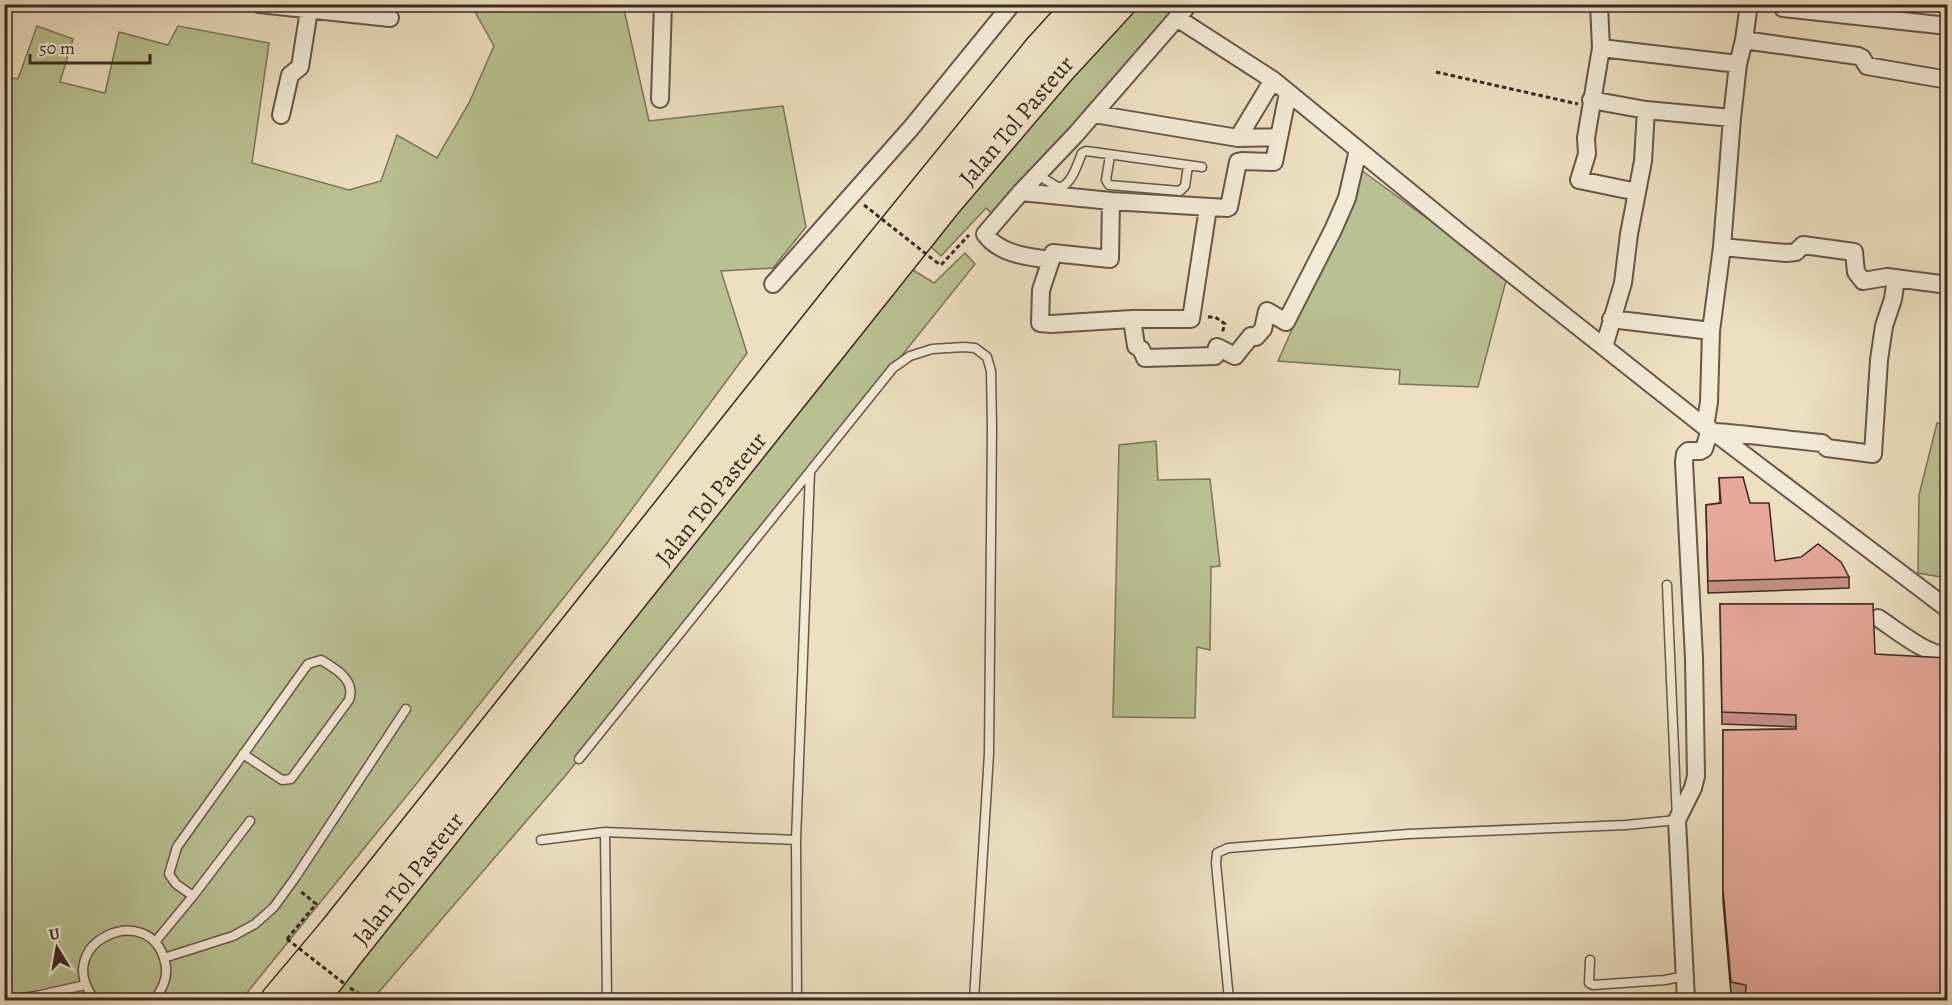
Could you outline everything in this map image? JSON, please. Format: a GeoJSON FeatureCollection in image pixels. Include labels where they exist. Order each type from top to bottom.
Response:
{"type":"FeatureCollection","features":[{"type":"Feature","properties":{"kind":"highway","name":"Jalan Tol Pasteur"},"geometry":{"type":"LineString","coordinates":[[276,1000],[349,912],[853,279],[1040,48],[1080,4]]}},
{"type":"Feature","properties":{"kind":"highway","name":"Jalan Tol Pasteur"},"geometry":{"type":"LineString","coordinates":[[313,1000],[947,202],[1060,69],[1120,4]]}},
{"type":"Feature","properties":{"kind":"street"},"geometry":{"type":"LineString","coordinates":[[259,4],[390,18]]}},
{"type":"Feature","properties":{"kind":"street"},"geometry":{"type":"LineString","coordinates":[[660,99],[663,4]]}},
{"type":"Feature","properties":{"kind":"street"},"geometry":{"type":"LineString","coordinates":[[773,284],[911,128],[1012,4]]}},
{"type":"Feature","properties":{"kind":"street"},"geometry":{"type":"LineString","coordinates":[[1051,260],[1028,257],[992,243],[985,234],[1094,114],[1189,4]]}},
{"type":"Feature","properties":{"kind":"street"},"geometry":{"type":"LineString","coordinates":[[1599,4],[1601,48],[1590,104],[1586,138],[1587,154],[1579,180],[1637,192]]}},
{"type":"Feature","properties":{"kind":"street"},"geometry":{"type":"LineString","coordinates":[[1686,1000],[1677,820],[1693,788],[1696,776],[1693,646],[1684,462],[1688,451],[1704,449],[1710,429],[1712,331],[1722,247],[1738,64],[1749,4]]}},
{"type":"Feature","properties":{"kind":"street"},"geometry":{"type":"LineString","coordinates":[[1783,4],[1783,8],[1947,26]]}},
{"type":"Feature","properties":{"kind":"street"},"geometry":{"type":"LineString","coordinates":[[281,115],[290,75],[300,67],[309,10]]}},
{"type":"Feature","properties":{"kind":"street"},"geometry":{"type":"LineString","coordinates":[[1177,18],[1273,80],[1604,347],[1947,609]]}},
{"type":"Feature","properties":{"kind":"street"},"geometry":{"type":"LineString","coordinates":[[1744,40],[1858,56],[1867,66],[1947,80]]}},
{"type":"Feature","properties":{"kind":"street"},"geometry":{"type":"LineString","coordinates":[[1601,48],[1738,64]]}},
{"type":"Feature","properties":{"kind":"street"},"geometry":{"type":"LineString","coordinates":[[1238,138],[1273,80]]}},
{"type":"Feature","properties":{"kind":"street"},"geometry":{"type":"LineString","coordinates":[[1021,192],[1208,208],[1229,207],[1237,164],[1242,161],[1274,162],[1288,93]]}},
{"type":"Feature","properties":{"kind":"street"},"geometry":{"type":"LineString","coordinates":[[1590,104],[1732,118]]}},
{"type":"Feature","properties":{"kind":"street"},"geometry":{"type":"LineString","coordinates":[[1604,347],[1623,282],[1643,161],[1646,110]]}},
{"type":"Feature","properties":{"kind":"street"},"geometry":{"type":"LineString","coordinates":[[1094,114],[1238,138],[1279,136]]}},
{"type":"Feature","properties":{"kind":"street"},"geometry":{"type":"LineString","coordinates":[[1132,319],[1136,346],[1145,358],[1215,356],[1217,347],[1234,356],[1251,336],[1256,337],[1263,328],[1267,311],[1286,322],[1307,284],[1347,198],[1358,150]]}},
{"type":"Feature","properties":{"kind":"street"},"geometry":{"type":"LineString","coordinates":[[1111,201],[1110,259],[1053,253],[1041,290],[1041,323],[1191,319],[1208,208]]}},
{"type":"Feature","properties":{"kind":"street"},"geometry":{"type":"LineString","coordinates":[[1722,247],[1786,253],[1796,252],[1803,245],[1838,249],[1854,252],[1856,272],[1863,281],[1896,278],[1947,285]]}},
{"type":"Feature","properties":{"kind":"street"},"geometry":{"type":"LineString","coordinates":[[1710,429],[1822,443],[1827,448],[1873,454],[1879,360],[1884,326],[1893,299],[1896,278]]}},
{"type":"Feature","properties":{"kind":"street"},"geometry":{"type":"LineString","coordinates":[[1611,319],[1712,331]]}},
{"type":"Feature","properties":{"kind":"street"},"geometry":{"type":"LineString","coordinates":[[1878,618],[1928,650],[1947,656]]}},
{"type":"Feature","properties":{"kind":"lane"},"geometry":{"type":"LineString","coordinates":[[1038,175],[1059,188],[1063,188],[1069,181],[1083,152],[1202,168]]}},
{"type":"Feature","properties":{"kind":"lane"},"geometry":{"type":"LineString","coordinates":[[1110,156],[1106,180],[1109,185],[1180,191],[1185,186],[1188,166]]}},
{"type":"Feature","properties":{"kind":"lane"},"geometry":{"type":"LineString","coordinates":[[579,759],[893,368],[910,356],[932,350],[975,348],[987,357],[991,371],[992,427],[989,753],[974,1000]]}},
{"type":"Feature","properties":{"kind":"lane"},"geometry":{"type":"LineString","coordinates":[[797,1000],[796,840],[810,472]]}},
{"type":"Feature","properties":{"kind":"lane"},"geometry":{"type":"LineString","coordinates":[[1229,1000],[1216,863],[1217,854],[1228,848],[1408,834],[1626,825],[1677,820],[1667,585]]}},
{"type":"Feature","properties":{"kind":"lane"},"geometry":{"type":"LineString","coordinates":[[193,896],[176,884],[169,874],[177,847],[243,754],[308,664],[321,660],[337,671],[350,685],[352,692],[349,700],[291,779],[282,780],[243,754]]}},
{"type":"Feature","properties":{"kind":"lane"},"geometry":{"type":"LineString","coordinates":[[164,958],[232,936],[255,924],[274,907],[406,709]]}},
{"type":"Feature","properties":{"kind":"lane"},"geometry":{"type":"LineString","coordinates":[[155,942],[250,821]]}},
{"type":"Feature","properties":{"kind":"lane"},"geometry":{"type":"LineString","coordinates":[[541,840],[605,832],[796,840]]}},
{"type":"Feature","properties":{"kind":"lane"},"geometry":{"type":"LineString","coordinates":[[605,832],[607,1000]]}},
{"type":"Feature","properties":{"kind":"lane"},"geometry":{"type":"LineString","coordinates":[[95,1000],[85,985],[84,976],[86,957],[90,949],[103,936],[111,932],[130,930],[139,932],[155,942],[164,958],[166,976],[160,994],[154,1000]]}},
{"type":"Feature","properties":{"kind":"lane"},"geometry":{"type":"LineString","coordinates":[[1590,960],[1589,983],[1593,985],[1665,980],[1685,976]]}},
{"type":"Feature","properties":{"kind":"lane"},"geometry":{"type":"LineString","coordinates":[[7,1000],[85,985]]}},
{"type":"Feature","properties":{"kind":"path"},"geometry":{"type":"LineString","coordinates":[[1436,72],[1590,104]]}},
{"type":"Feature","properties":{"kind":"path"},"geometry":{"type":"LineString","coordinates":[[864,204],[940,265],[987,216],[994,222]]}},
{"type":"Feature","properties":{"kind":"path"},"geometry":{"type":"LineString","coordinates":[[1191,319],[1215,317],[1225,324],[1217,347]]}},
{"type":"Feature","properties":{"kind":"path"},"geometry":{"type":"LineString","coordinates":[[291,883],[316,904],[287,939],[358,993],[353,1000]]}},
{"type":"Feature","properties":{"kind":"green space"},"geometry":{"type":"Polygon","coordinates":[[[468,5],[623,5],[649,121],[783,106],[806,227],[773,268],[721,271],[747,353],[607,543],[241,1000],[5,1000],[4,76],[18,79],[37,26],[73,39],[60,82],[105,93],[119,32],[168,45],[178,26],[269,43],[252,163],[349,190],[381,181],[397,135],[437,158],[469,103],[494,46],[474,10],[468,5]]]}},
{"type":"Feature","properties":{"kind":"green space"},"geometry":{"type":"Polygon","coordinates":[[[1135,5],[1182,5],[993,215],[986,208],[941,256],[927,243],[1135,5]]]}},
{"type":"Feature","properties":{"kind":"green space"},"geometry":{"type":"Polygon","coordinates":[[[1357,167],[1507,277],[1478,387],[1399,384],[1400,370],[1278,361],[1350,199],[1357,167]]]}},
{"type":"Feature","properties":{"kind":"green space"},"geometry":{"type":"Polygon","coordinates":[[[965,253],[975,264],[566,775],[372,1000],[329,1000],[910,268],[934,283],[965,253]]]}},
{"type":"Feature","properties":{"kind":"green space"},"geometry":{"type":"Polygon","coordinates":[[[1937,423],[1947,424],[1947,578],[1918,573],[1919,495],[1937,423]]]}},
{"type":"Feature","properties":{"kind":"green space"},"geometry":{"type":"Polygon","coordinates":[[[1156,441],[1158,480],[1210,479],[1220,566],[1211,567],[1210,650],[1197,647],[1195,718],[1113,717],[1119,445],[1156,441]]]}},
{"type":"Feature","properties":{"kind":"building"},"geometry":{"type":"Polygon","coordinates":[[[1743,477],[1750,503],[1769,503],[1775,561],[1801,557],[1818,544],[1841,562],[1849,577],[1708,581],[1706,505],[1721,503],[1719,478],[1743,477]]]}},
{"type":"Feature","properties":{"kind":"building"},"geometry":{"type":"Polygon","coordinates":[[[1720,604],[1873,604],[1875,654],[1947,658],[1947,1000],[1745,1000],[1746,985],[1731,982],[1723,890],[1723,730],[1796,729],[1796,715],[1722,712],[1720,604]]]}}]}
